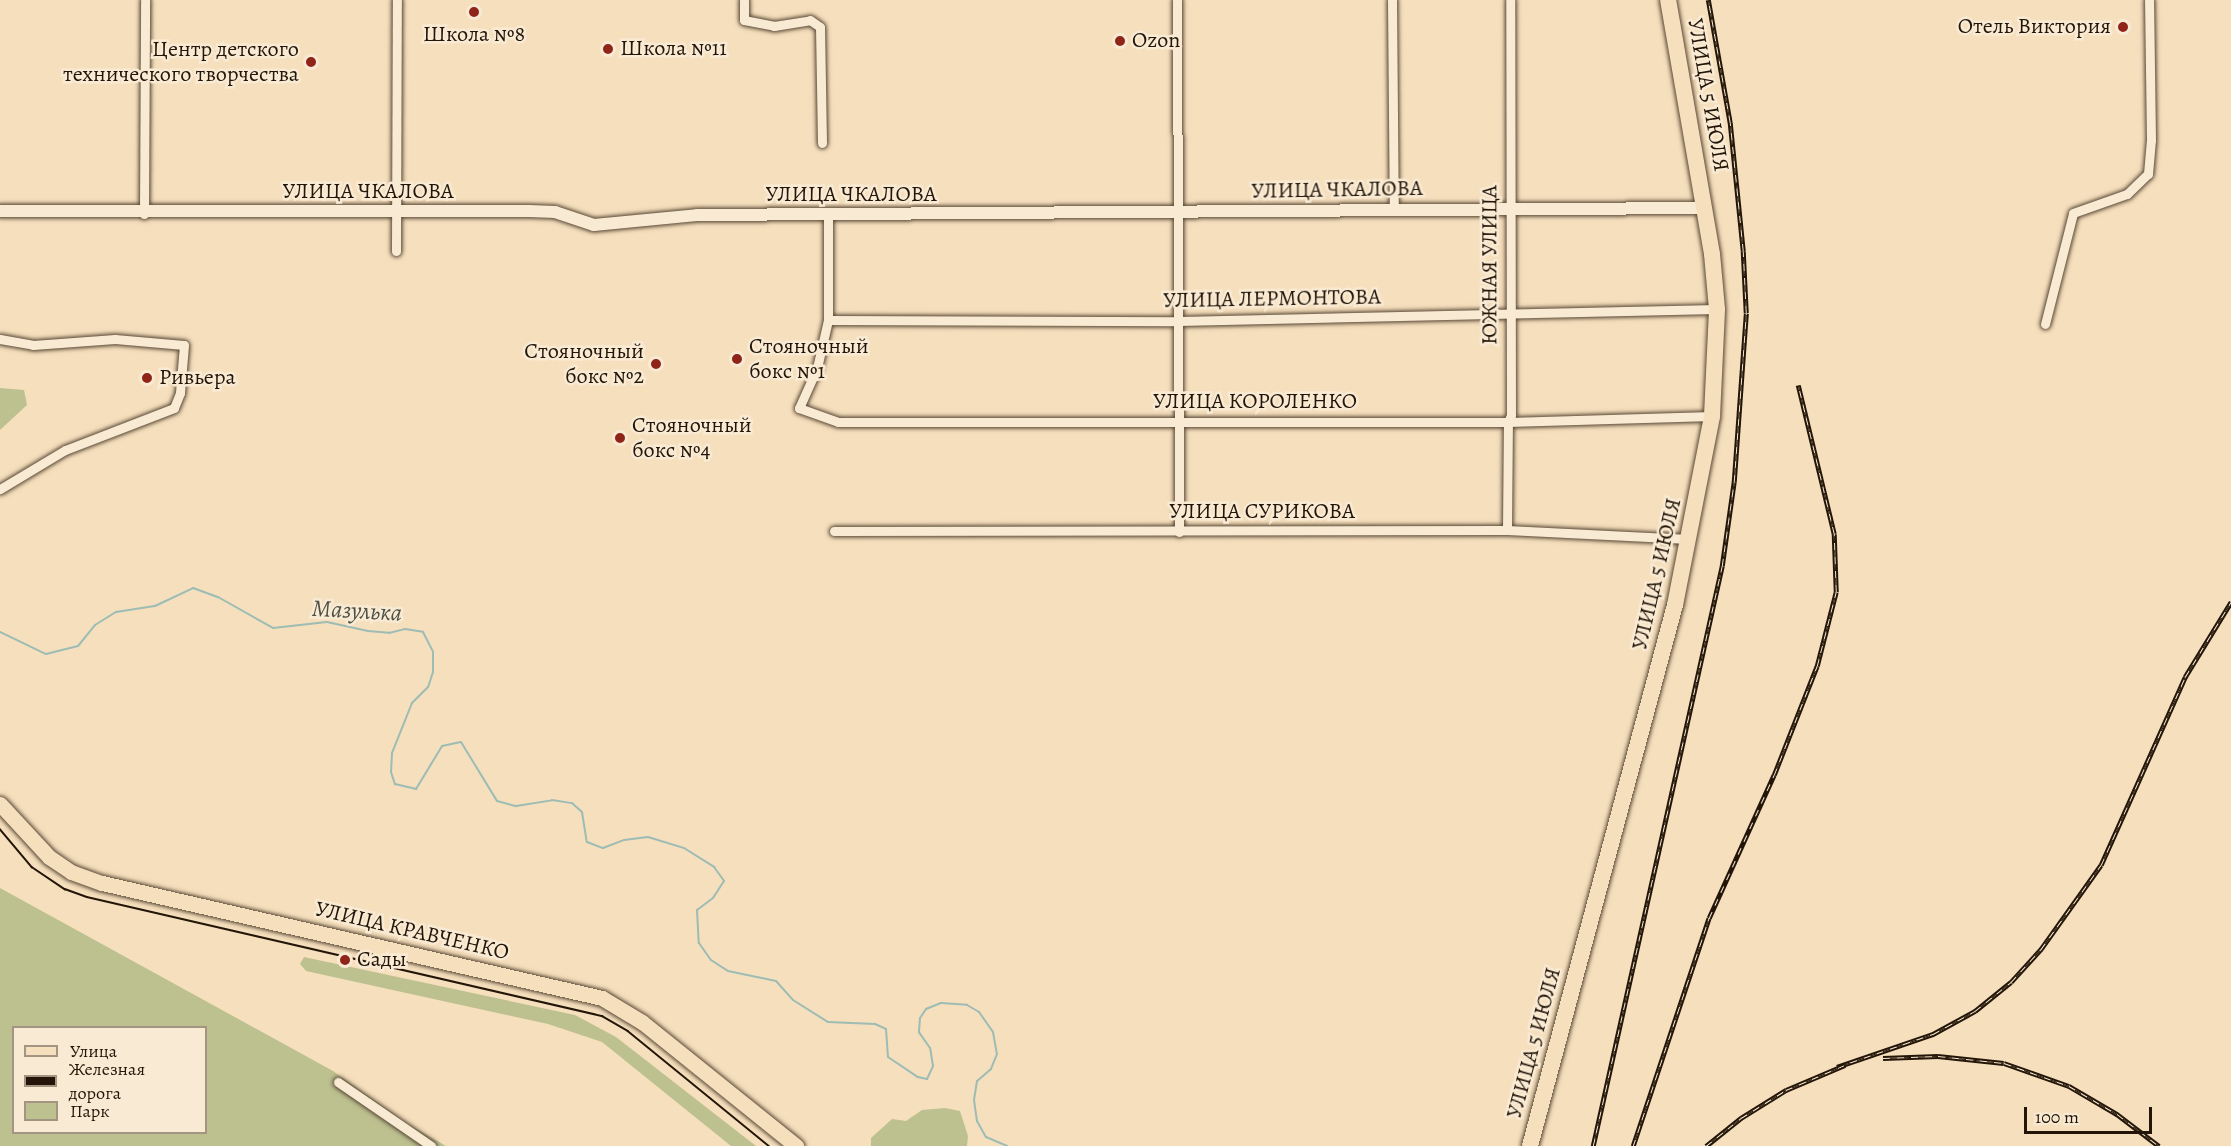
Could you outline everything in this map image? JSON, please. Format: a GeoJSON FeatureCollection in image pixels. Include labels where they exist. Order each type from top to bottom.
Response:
{"type":"FeatureCollection","features":[{"type":"Feature","properties":{"kind":"highway","name":"УЛИЦА 5 ИЮЛЯ"},"geometry":{"type":"LineString","coordinates":[[1530,1146],[1689,539],[1712,416],[1717,309],[1705,208],[1668,0]]}},
{"type":"Feature","properties":{"kind":"main road","name":"УЛИЦА КРАВЧЕНКО"},"geometry":{"type":"LineString","coordinates":[[0,804],[49,857],[71,873],[102,883],[602,998],[642,1022],[796,1146]]}},
{"type":"Feature","properties":{"kind":"street"},"geometry":{"type":"LineString","coordinates":[[144,214],[145,0]]}},
{"type":"Feature","properties":{"kind":"street"},"geometry":{"type":"LineString","coordinates":[[396,251],[397,0]]}},
{"type":"Feature","properties":{"kind":"street"},"geometry":{"type":"LineString","coordinates":[[744,0],[744,20],[774,27],[810,20],[820,27],[822,143]]}},
{"type":"Feature","properties":{"kind":"street"},"geometry":{"type":"LineString","coordinates":[[1177,0],[1176,213],[1179,321],[1179,532]]}},
{"type":"Feature","properties":{"kind":"street"},"geometry":{"type":"LineString","coordinates":[[1392,0],[1394,209]]}},
{"type":"Feature","properties":{"kind":"street","name":"ЮЖНАЯ УЛИЦА"},"geometry":{"type":"LineString","coordinates":[[1507,530],[1508,422],[1511,415],[1508,315],[1510,0]]}},
{"type":"Feature","properties":{"kind":"street"},"geometry":{"type":"LineString","coordinates":[[2045,324],[2073,213],[2127,194],[2148,174],[2151,140],[2149,0]]}},
{"type":"Feature","properties":{"kind":"street","name":"УЛИЦА ЧКАЛОВА"},"geometry":{"type":"LineString","coordinates":[[0,211],[144,214],[555,212],[594,225],[697,215],[828,217],[1394,209],[1705,208]]}},
{"type":"Feature","properties":{"kind":"street"},"geometry":{"type":"LineString","coordinates":[[828,217],[828,320]]}},
{"type":"Feature","properties":{"kind":"street","name":"УЛИЦА ЛЕРМОНТОВА"},"geometry":{"type":"LineString","coordinates":[[828,320],[1179,321],[1717,309]]}},
{"type":"Feature","properties":{"kind":"street","name":"УЛИЦА КОРОЛЕНКО"},"geometry":{"type":"LineString","coordinates":[[828,320],[817,368],[799,408],[838,422],[1508,422],[1712,416]]}},
{"type":"Feature","properties":{"kind":"street"},"geometry":{"type":"LineString","coordinates":[[0,339],[33,345],[115,339],[184,345],[180,393],[174,408],[65,450],[0,489]]}},
{"type":"Feature","properties":{"kind":"street","name":"УЛИЦА СУРИКОВА"},"geometry":{"type":"LineString","coordinates":[[834,531],[1507,530],[1689,539]]}},
{"type":"Feature","properties":{"kind":"street"},"geometry":{"type":"LineString","coordinates":[[338,1082],[432,1146]]}},
{"type":"Feature","properties":{"kind":"green space"},"geometry":{"type":"Polygon","coordinates":[[[0,388],[24,390],[27,405],[0,430],[0,388]]]}},
{"type":"Feature","properties":{"kind":"green space"},"geometry":{"type":"Polygon","coordinates":[[[0,888],[333,1071],[406,1123],[446,1146],[0,1146],[0,888]]]}},
{"type":"Feature","properties":{"kind":"green space"},"geometry":{"type":"Polygon","coordinates":[[[304,957],[575,1015],[616,1037],[756,1146],[731,1146],[602,1042],[548,1024],[306,971],[300,964],[304,957]]]}},
{"type":"Feature","properties":{"kind":"green space"},"geometry":{"type":"Polygon","coordinates":[[[945,1108],[960,1111],[968,1136],[967,1146],[871,1146],[871,1138],[892,1119],[906,1121],[922,1110],[945,1108]]]}},
{"type":"Feature","properties":{"kind":"waterway","name":"Мазулька"},"geometry":{"type":"LineString","coordinates":[[0,632],[46,654],[78,646],[95,625],[116,612],[155,606],[193,588],[218,597],[273,628],[327,622],[368,631],[389,633],[405,629],[423,632],[433,652],[433,672],[428,687],[412,703],[392,753],[391,772],[395,784],[416,789],[442,746],[461,742],[497,801],[516,806],[552,800],[572,803],[582,812],[587,842],[603,848],[624,840],[648,837],[684,848],[714,867],[724,881],[713,898],[697,910],[699,943],[711,960],[728,971],[776,981],[793,1000],[828,1022],[875,1024],[886,1029],[888,1057],[918,1077],[927,1079],[933,1066],[930,1048],[919,1032],[920,1018],[926,1009],[941,1003],[967,1005],[979,1012],[993,1032],[997,1054],[991,1069],[977,1081],[974,1100],[977,1121],[986,1137],[1007,1146]]}},
{"type":"Feature","properties":{"kind":"tram line"},"geometry":{"type":"LineString","coordinates":[[0,829],[32,867],[65,889],[87,897],[602,1016],[628,1031],[769,1146]]}},
{"type":"Feature","properties":{"kind":"railway"},"geometry":{"type":"LineString","coordinates":[[1593,1146],[1722,566],[1734,482],[1746,313],[1743,251],[1730,123],[1708,0]]}},
{"type":"Feature","properties":{"kind":"railway"},"geometry":{"type":"LineString","coordinates":[[1633,1146],[1709,918],[1774,775],[1817,666],[1836,592],[1834,534],[1798,385]]}},
{"type":"Feature","properties":{"kind":"railway"},"geometry":{"type":"LineString","coordinates":[[1837,1067],[1933,1034],[1975,1011],[2011,982],[2041,949],[2101,865],[2185,677],[2231,602]]}},
{"type":"Feature","properties":{"kind":"railway"},"geometry":{"type":"LineString","coordinates":[[1883,1058],[1938,1056],[2004,1063],[2069,1086],[2117,1114],[2159,1146]]}},
{"type":"Feature","properties":{"kind":"railway"},"geometry":{"type":"LineString","coordinates":[[1706,1146],[1741,1118],[1786,1090],[1845,1065]]}},
{"type":"Feature","properties":{"kind":"place","name":"Школа №8"},"geometry":{"type":"Point","coordinates":[474,12]}},
{"type":"Feature","properties":{"kind":"place","name":"Отель Виктория"},"geometry":{"type":"Point","coordinates":[2123,27]}},
{"type":"Feature","properties":{"kind":"place","name":"Ozon"},"geometry":{"type":"Point","coordinates":[1120,41]}},
{"type":"Feature","properties":{"kind":"place","name":"Школа №11"},"geometry":{"type":"Point","coordinates":[608,49]}},
{"type":"Feature","properties":{"kind":"place","name":"Центр детского технического творчества"},"geometry":{"type":"Point","coordinates":[311,62]}},
{"type":"Feature","properties":{"kind":"place","name":"Стояночный бокс №1"},"geometry":{"type":"Point","coordinates":[737,359]}},
{"type":"Feature","properties":{"kind":"place","name":"Стояночный бокс №2"},"geometry":{"type":"Point","coordinates":[656,364]}},
{"type":"Feature","properties":{"kind":"place","name":"Ривьера"},"geometry":{"type":"Point","coordinates":[147,378]}},
{"type":"Feature","properties":{"kind":"place","name":"Стояночный бокс №4"},"geometry":{"type":"Point","coordinates":[620,438]}},
{"type":"Feature","properties":{"kind":"place","name":"Сады"},"geometry":{"type":"Point","coordinates":[345,960]}}]}
